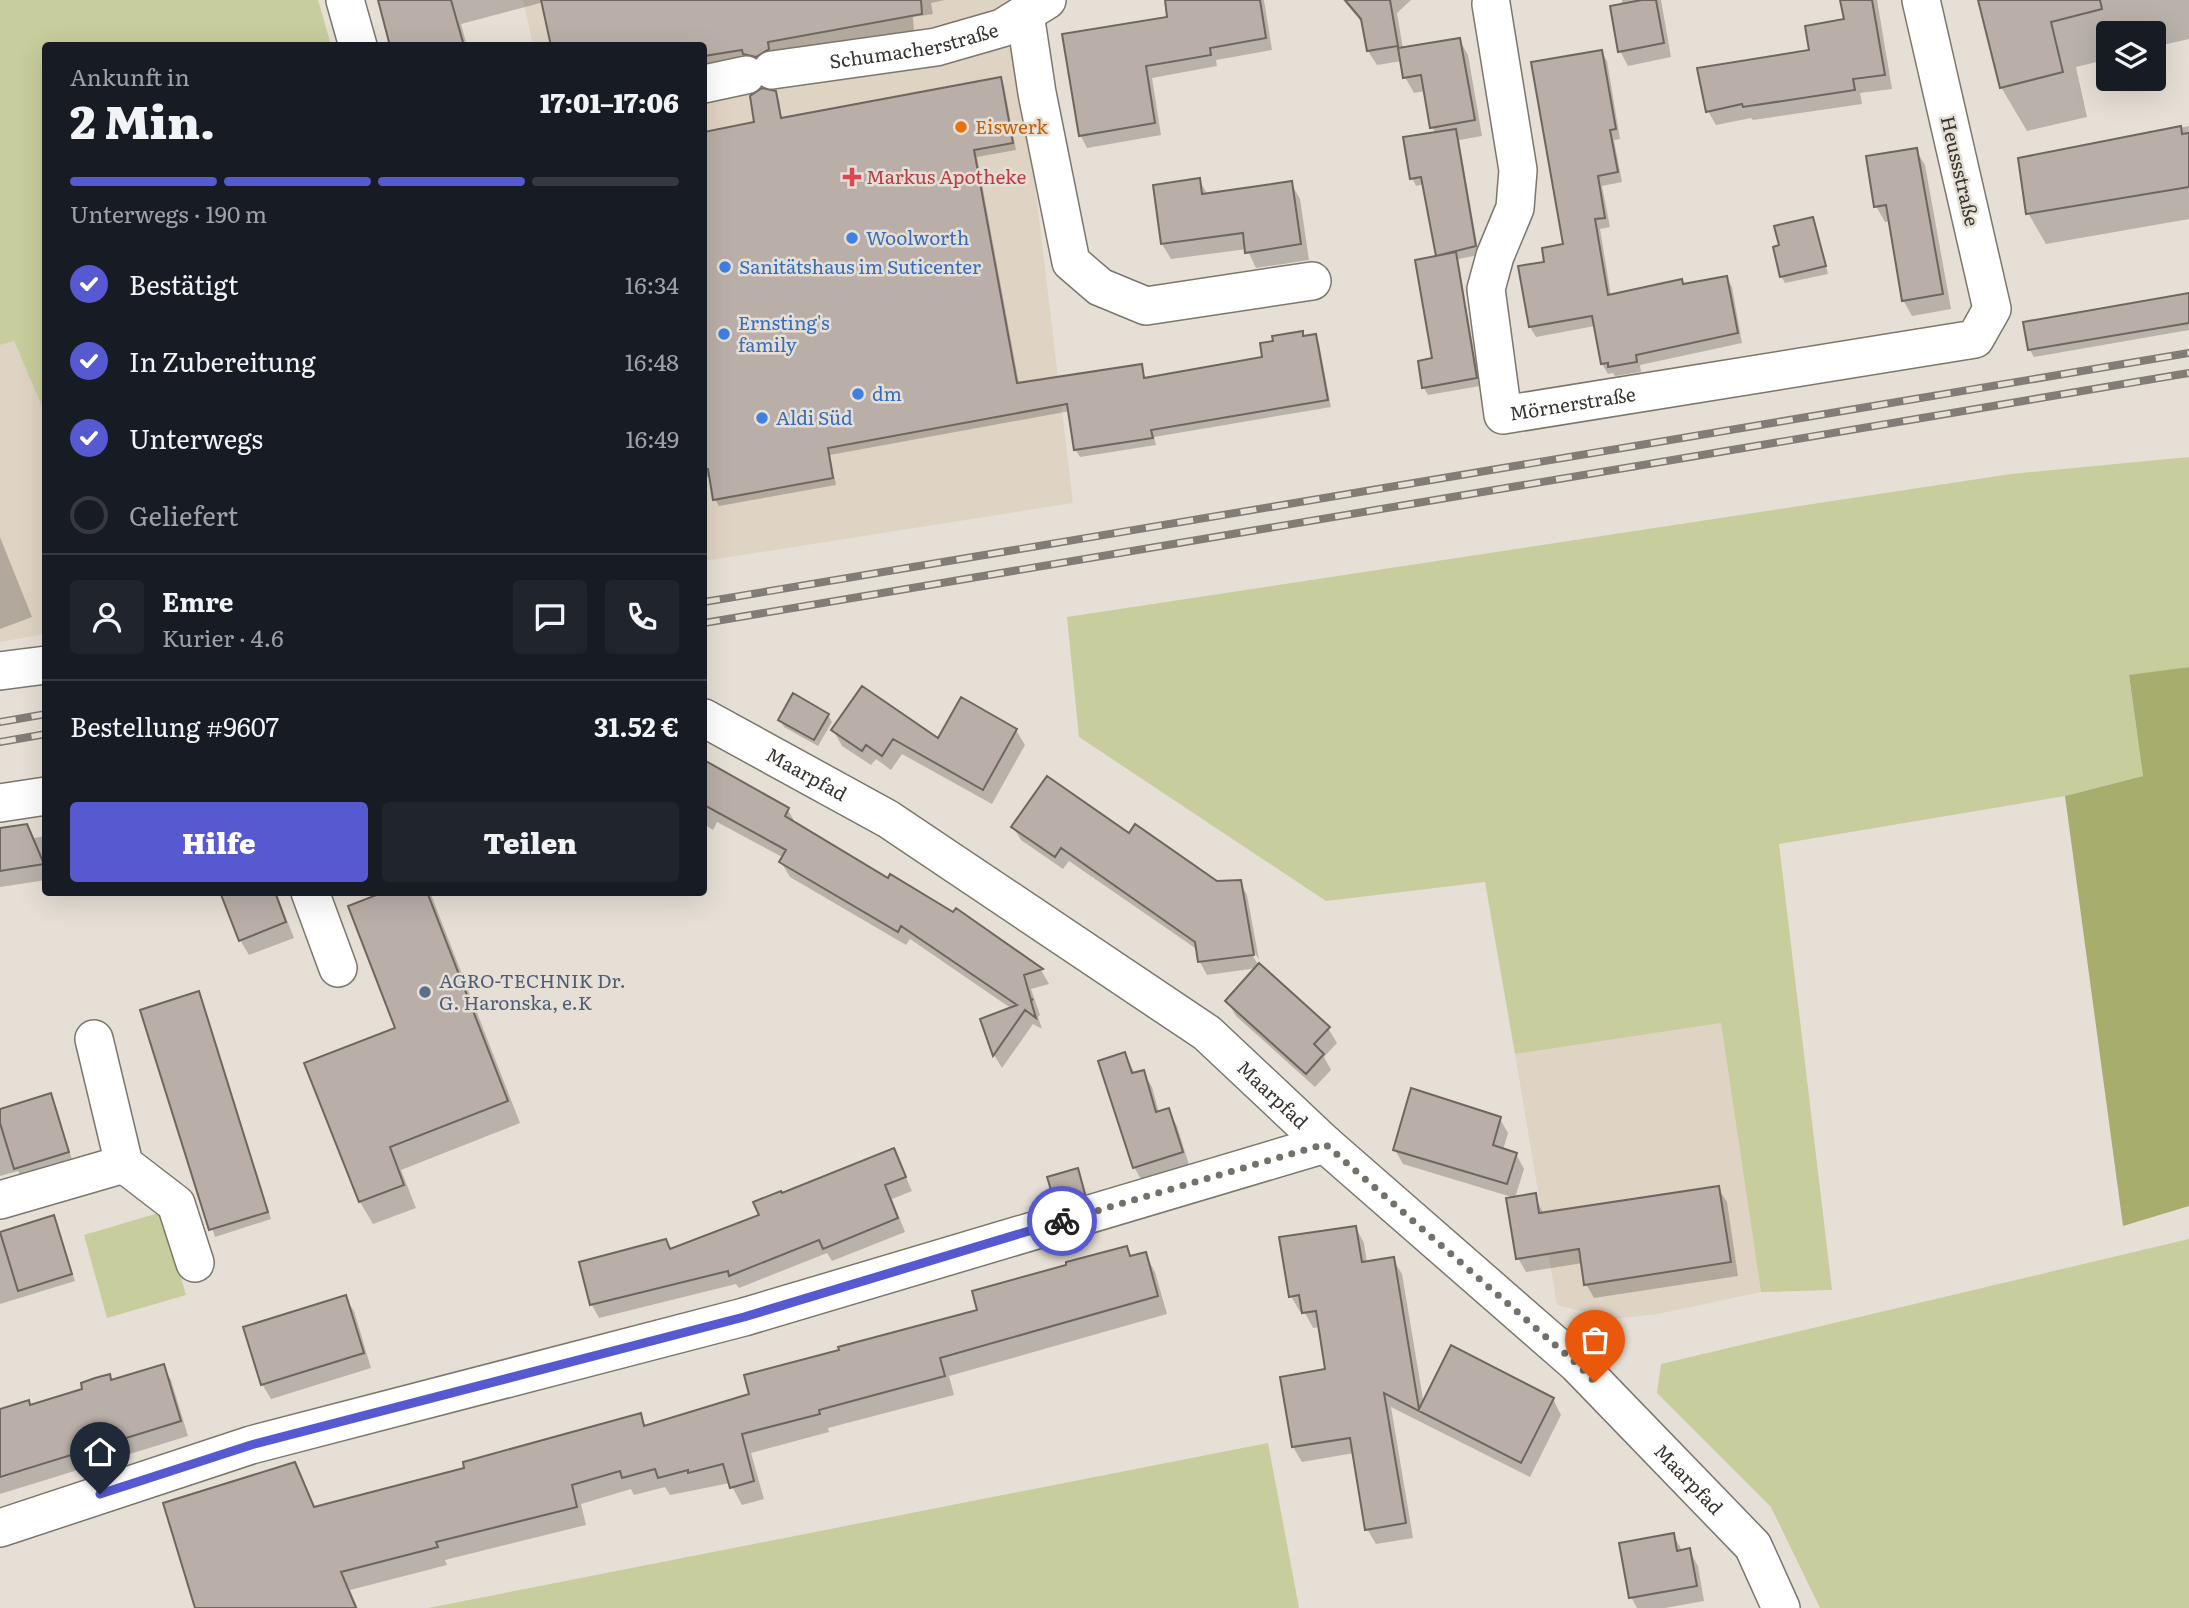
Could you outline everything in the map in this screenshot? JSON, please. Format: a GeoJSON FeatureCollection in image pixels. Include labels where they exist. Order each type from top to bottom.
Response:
{"type":"FeatureCollection","features":[{"type":"Feature","properties":{"kind":"street"},"geometry":{"type":"LineString","coordinates":[[345,0],[357,42]]}},
{"type":"Feature","properties":{"kind":"street","name":"Heussstraße"},"geometry":{"type":"LineString","coordinates":[[1921,0],[1992,309],[1975,339]]}},
{"type":"Feature","properties":{"kind":"street","name":"Mörnerstraße"},"geometry":{"type":"LineString","coordinates":[[1491,4],[1518,170],[1515,208],[1495,256],[1486,289],[1503,415],[1975,339]]}},
{"type":"Feature","properties":{"kind":"street"},"geometry":{"type":"LineString","coordinates":[[1036,7],[1037,93],[1071,262],[1100,287],[1146,306],[1311,281]]}},
{"type":"Feature","properties":{"kind":"street","name":"Schumacherstraße"},"geometry":{"type":"LineString","coordinates":[[707,83],[759,72],[936,47],[1002,28],[1036,7]]}},
{"type":"Feature","properties":{"kind":"street"},"geometry":{"type":"LineString","coordinates":[[0,671],[42,666]]}},
{"type":"Feature","properties":{"kind":"street","name":"Maarpfad"},"geometry":{"type":"LineString","coordinates":[[707,720],[888,819],[1207,1033],[1325,1144],[1577,1364],[1753,1546],[1781,1608]]}},
{"type":"Feature","properties":{"kind":"street"},"geometry":{"type":"LineString","coordinates":[[0,803],[42,797]]}},
{"type":"Feature","properties":{"kind":"street"},"geometry":{"type":"LineString","coordinates":[[311,896],[338,968]]}},
{"type":"Feature","properties":{"kind":"street"},"geometry":{"type":"LineString","coordinates":[[94,1039],[124,1164],[176,1204],[195,1263]]}},
{"type":"Feature","properties":{"kind":"street"},"geometry":{"type":"LineString","coordinates":[[0,1528],[251,1445],[744,1317],[1325,1144]]}},
{"type":"Feature","properties":{"kind":"street"},"geometry":{"type":"LineString","coordinates":[[0,1200],[124,1164]]}},
{"type":"Feature","properties":{"kind":"shaded area"},"geometry":{"type":"Polygon","coordinates":[[[523,0],[1013,0],[1073,503],[707,561],[707,42],[532,42],[523,0]]]}},
{"type":"Feature","properties":{"kind":"shaded area"},"geometry":{"type":"Polygon","coordinates":[[[14,341],[42,404],[42,635],[0,642],[0,345],[14,341]]]}},
{"type":"Feature","properties":{"kind":"shaded area"},"geometry":{"type":"Polygon","coordinates":[[[1721,1023],[1761,1292],[1658,1314],[1614,1319],[1557,1305],[1515,1054],[1721,1023]]]}},
{"type":"Feature","properties":{"kind":"green space"},"geometry":{"type":"Polygon","coordinates":[[[0,0],[318,0],[330,42],[42,42],[42,406],[14,341],[0,345],[0,0]]]}},
{"type":"Feature","properties":{"kind":"green space"},"geometry":{"type":"Polygon","coordinates":[[[2189,457],[2189,667],[2129,676],[2143,776],[2065,796],[1779,844],[1832,1290],[1761,1292],[1721,1023],[1515,1054],[1485,882],[1326,901],[1079,737],[1067,617],[2011,474],[2189,457]]]}},
{"type":"Feature","properties":{"kind":"green space"},"geometry":{"type":"Polygon","coordinates":[[[2189,667],[2189,1206],[2123,1226],[2065,796],[2143,776],[2129,675],[2189,667]]]}},
{"type":"Feature","properties":{"kind":"green space"},"geometry":{"type":"Polygon","coordinates":[[[162,1212],[186,1295],[107,1318],[84,1235],[162,1212]]]}},
{"type":"Feature","properties":{"kind":"green space"},"geometry":{"type":"Polygon","coordinates":[[[2189,1239],[2189,1608],[1820,1608],[1771,1507],[1657,1393],[1661,1364],[2189,1239]]]}},
{"type":"Feature","properties":{"kind":"green space"},"geometry":{"type":"Polygon","coordinates":[[[1268,1443],[1299,1608],[428,1608],[1268,1443]]]}},
{"type":"Feature","properties":{"kind":"building"},"geometry":{"type":"Polygon","coordinates":[[[378,0],[451,0],[463,42],[389,42],[378,0]]]}},
{"type":"Feature","properties":{"kind":"building"},"geometry":{"type":"Polygon","coordinates":[[[541,0],[921,0],[922,14],[768,42],[769,49],[756,57],[743,54],[742,50],[707,56],[707,42],[550,42],[541,0]]]}},
{"type":"Feature","properties":{"kind":"building"},"geometry":{"type":"Polygon","coordinates":[[[1165,0],[1260,0],[1266,38],[1210,48],[1211,55],[1146,66],[1155,123],[1079,136],[1062,34],[1167,17],[1165,0]]]}},
{"type":"Feature","properties":{"kind":"building"},"geometry":{"type":"Polygon","coordinates":[[[1345,0],[1390,0],[1398,46],[1367,51],[1361,19],[1345,0]]]}},
{"type":"Feature","properties":{"kind":"building"},"geometry":{"type":"Polygon","coordinates":[[[1656,0],[1664,43],[1618,52],[1610,6],[1656,0]]]}},
{"type":"Feature","properties":{"kind":"building"},"geometry":{"type":"Polygon","coordinates":[[[1840,0],[1872,0],[1885,75],[1853,79],[1855,90],[1743,107],[1742,104],[1706,112],[1697,68],[1809,50],[1805,26],[1844,19],[1840,0]]]}},
{"type":"Feature","properties":{"kind":"building"},"geometry":{"type":"Polygon","coordinates":[[[1978,0],[2100,0],[2102,9],[2051,22],[2063,72],[2000,88],[1978,0]]]}},
{"type":"Feature","properties":{"kind":"building"},"geometry":{"type":"Polygon","coordinates":[[[1460,38],[1475,120],[1430,128],[1421,75],[1403,78],[1398,48],[1460,38]]]}},
{"type":"Feature","properties":{"kind":"building"},"geometry":{"type":"Polygon","coordinates":[[[1602,50],[1616,129],[1610,130],[1618,172],[1598,176],[1605,218],[1595,219],[1608,295],[1682,279],[1683,284],[1727,276],[1738,333],[1636,355],[1637,362],[1608,367],[1608,363],[1601,364],[1592,316],[1529,327],[1518,266],[1544,262],[1542,248],[1563,244],[1531,62],[1602,50]]]}},
{"type":"Feature","properties":{"kind":"building"},"geometry":{"type":"Polygon","coordinates":[[[1001,77],[1013,143],[974,150],[1017,383],[1142,364],[1144,378],[1262,357],[1260,343],[1273,341],[1272,336],[1303,331],[1303,336],[1316,334],[1328,400],[1151,430],[1153,438],[1074,450],[1067,404],[828,448],[833,478],[713,500],[707,469],[707,131],[754,122],[750,96],[762,88],[776,91],[781,118],[1001,77]]]}},
{"type":"Feature","properties":{"kind":"building"},"geometry":{"type":"Polygon","coordinates":[[[2181,126],[2182,134],[2189,133],[2189,187],[2026,214],[2018,158],[2181,126]]]}},
{"type":"Feature","properties":{"kind":"building"},"geometry":{"type":"Polygon","coordinates":[[[1456,129],[1476,246],[1436,256],[1421,177],[1410,179],[1403,137],[1456,129]]]}},
{"type":"Feature","properties":{"kind":"building"},"geometry":{"type":"Polygon","coordinates":[[[1917,148],[1943,294],[1902,301],[1886,205],[1874,207],[1866,156],[1917,148]]]}},
{"type":"Feature","properties":{"kind":"building"},"geometry":{"type":"Polygon","coordinates":[[[1200,178],[1202,194],[1292,181],[1301,244],[1245,253],[1243,233],[1161,244],[1153,185],[1200,178]]]}},
{"type":"Feature","properties":{"kind":"building"},"geometry":{"type":"Polygon","coordinates":[[[1813,217],[1826,266],[1780,277],[1773,247],[1779,245],[1774,226],[1813,217]]]}},
{"type":"Feature","properties":{"kind":"building"},"geometry":{"type":"Polygon","coordinates":[[[1456,252],[1477,378],[1422,388],[1418,361],[1432,358],[1415,260],[1456,252]]]}},
{"type":"Feature","properties":{"kind":"building"},"geometry":{"type":"Polygon","coordinates":[[[2189,293],[2189,323],[2028,350],[2023,322],[2189,293]]]}},
{"type":"Feature","properties":{"kind":"building"},"geometry":{"type":"Polygon","coordinates":[[[862,686],[938,738],[961,697],[1017,729],[983,790],[893,739],[882,756],[866,745],[862,751],[831,730],[862,686]]]}},
{"type":"Feature","properties":{"kind":"building"},"geometry":{"type":"Polygon","coordinates":[[[793,693],[829,714],[814,740],[778,720],[793,693]]]}},
{"type":"Feature","properties":{"kind":"building"},"geometry":{"type":"Polygon","coordinates":[[[707,762],[789,808],[785,816],[888,878],[890,874],[953,912],[956,908],[1043,969],[1024,975],[1031,1000],[1033,999],[1031,1001],[1036,1018],[1025,1010],[993,1056],[980,1019],[1017,1005],[901,926],[898,932],[779,862],[786,850],[707,807],[707,762]]]}},
{"type":"Feature","properties":{"kind":"building"},"geometry":{"type":"Polygon","coordinates":[[[1047,776],[1129,833],[1135,824],[1217,881],[1241,880],[1254,955],[1198,962],[1195,942],[1061,848],[1055,857],[1011,827],[1047,776]]]}},
{"type":"Feature","properties":{"kind":"building"},"geometry":{"type":"Polygon","coordinates":[[[27,824],[42,864],[0,871],[0,828],[27,824]]]}},
{"type":"Feature","properties":{"kind":"building"},"geometry":{"type":"Polygon","coordinates":[[[222,896],[276,896],[286,922],[239,941],[222,896]]]}},
{"type":"Feature","properties":{"kind":"building"},"geometry":{"type":"Polygon","coordinates":[[[374,896],[429,896],[508,1101],[390,1147],[404,1185],[359,1202],[304,1063],[395,1028],[348,906],[374,896]]]}},
{"type":"Feature","properties":{"kind":"building"},"geometry":{"type":"Polygon","coordinates":[[[1259,963],[1330,1027],[1314,1044],[1324,1054],[1306,1074],[1225,1001],[1259,963]]]}},
{"type":"Feature","properties":{"kind":"building"},"geometry":{"type":"Polygon","coordinates":[[[199,991],[268,1212],[209,1230],[140,1010],[199,991]]]}},
{"type":"Feature","properties":{"kind":"building"},"geometry":{"type":"Polygon","coordinates":[[[1125,1052],[1132,1073],[1144,1070],[1156,1112],[1169,1108],[1183,1152],[1133,1168],[1098,1061],[1125,1052]]]}},
{"type":"Feature","properties":{"kind":"building"},"geometry":{"type":"Polygon","coordinates":[[[1411,1088],[1501,1117],[1493,1145],[1517,1153],[1507,1184],[1393,1150],[1411,1088]]]}},
{"type":"Feature","properties":{"kind":"building"},"geometry":{"type":"Polygon","coordinates":[[[51,1093],[69,1152],[14,1169],[0,1123],[0,1109],[51,1093]]]}},
{"type":"Feature","properties":{"kind":"building"},"geometry":{"type":"Polygon","coordinates":[[[894,1148],[906,1177],[885,1185],[898,1218],[823,1249],[819,1240],[729,1276],[728,1271],[590,1305],[579,1262],[666,1239],[670,1249],[759,1215],[753,1202],[894,1148]]]}},
{"type":"Feature","properties":{"kind":"building"},"geometry":{"type":"Polygon","coordinates":[[[1078,1168],[1085,1194],[1055,1203],[1047,1177],[1078,1168]]]}},
{"type":"Feature","properties":{"kind":"building"},"geometry":{"type":"Polygon","coordinates":[[[1719,1186],[1731,1262],[1584,1285],[1579,1249],[1516,1259],[1506,1198],[1536,1193],[1539,1213],[1719,1186]]]}},
{"type":"Feature","properties":{"kind":"building"},"geometry":{"type":"Polygon","coordinates":[[[54,1215],[72,1274],[18,1291],[0,1232],[54,1215]]]}},
{"type":"Feature","properties":{"kind":"building"},"geometry":{"type":"Polygon","coordinates":[[[1356,1226],[1362,1262],[1394,1257],[1419,1409],[1451,1345],[1554,1398],[1521,1463],[1384,1393],[1406,1523],[1365,1530],[1350,1438],[1292,1447],[1280,1377],[1325,1369],[1316,1311],[1302,1313],[1299,1295],[1289,1297],[1279,1237],[1356,1226]]]}},
{"type":"Feature","properties":{"kind":"building"},"geometry":{"type":"Polygon","coordinates":[[[1127,1246],[1130,1256],[1146,1252],[1158,1296],[940,1358],[945,1376],[819,1410],[820,1414],[742,1434],[754,1481],[730,1488],[723,1464],[658,1478],[655,1469],[622,1478],[620,1471],[572,1485],[577,1507],[436,1542],[438,1547],[341,1572],[356,1608],[195,1608],[163,1503],[295,1462],[314,1507],[464,1468],[463,1462],[641,1413],[644,1426],[749,1394],[744,1375],[977,1310],[972,1291],[1127,1246]]]}},
{"type":"Feature","properties":{"kind":"building"},"geometry":{"type":"Polygon","coordinates":[[[346,1295],[364,1353],[261,1385],[243,1327],[346,1295]]]}},
{"type":"Feature","properties":{"kind":"building"},"geometry":{"type":"Polygon","coordinates":[[[164,1364],[181,1421],[0,1477],[0,1409],[29,1400],[30,1405],[82,1389],[81,1383],[95,1378],[110,1374],[111,1380],[164,1364]]]}},
{"type":"Feature","properties":{"kind":"building"},"geometry":{"type":"Polygon","coordinates":[[[1674,1533],[1677,1551],[1690,1548],[1697,1586],[1629,1598],[1619,1543],[1674,1533]]]}},
{"type":"Feature","properties":{"kind":"railway"},"geometry":{"type":"LineString","coordinates":[[707,601],[2189,353]]}},
{"type":"Feature","properties":{"kind":"railway"},"geometry":{"type":"LineString","coordinates":[[707,622],[2189,373]]}},
{"type":"Feature","properties":{"kind":"railway"},"geometry":{"type":"LineString","coordinates":[[0,722],[42,715]]}},
{"type":"Feature","properties":{"kind":"railway"},"geometry":{"type":"LineString","coordinates":[[0,742],[42,735]]}},
{"type":"Feature","properties":{"kind":"way so far"},"geometry":{"type":"LineString","coordinates":[[1062,1221],[1325,1144],[1595,1382]]}},
{"type":"Feature","properties":{"kind":"place","name":"Eiswerk"},"geometry":{"type":"Point","coordinates":[961,127]}},
{"type":"Feature","properties":{"kind":"place","name":"Markus Apotheke"},"geometry":{"type":"Point","coordinates":[852,177]}},
{"type":"Feature","properties":{"kind":"place","name":"Woolworth"},"geometry":{"type":"Point","coordinates":[852,238]}},
{"type":"Feature","properties":{"kind":"place","name":"Sanitätshaus im Suticenter"},"geometry":{"type":"Point","coordinates":[725,267]}},
{"type":"Feature","properties":{"kind":"place","name":"Ernsting's family"},"geometry":{"type":"Point","coordinates":[724,334]}},
{"type":"Feature","properties":{"kind":"place","name":"dm"},"geometry":{"type":"Point","coordinates":[858,394]}},
{"type":"Feature","properties":{"kind":"place","name":"Aldi Süd"},"geometry":{"type":"Point","coordinates":[762,418]}},
{"type":"Feature","properties":{"kind":"place","name":"AGRO-TECHNIK Dr. G. Haronska, e.K"},"geometry":{"type":"Point","coordinates":[425,992]}},
{"type":"Feature","properties":{"kind":"route"},"geometry":{"type":"LineString","coordinates":[[100,1494],[251,1445],[744,1317],[1062,1221]]}}]}
